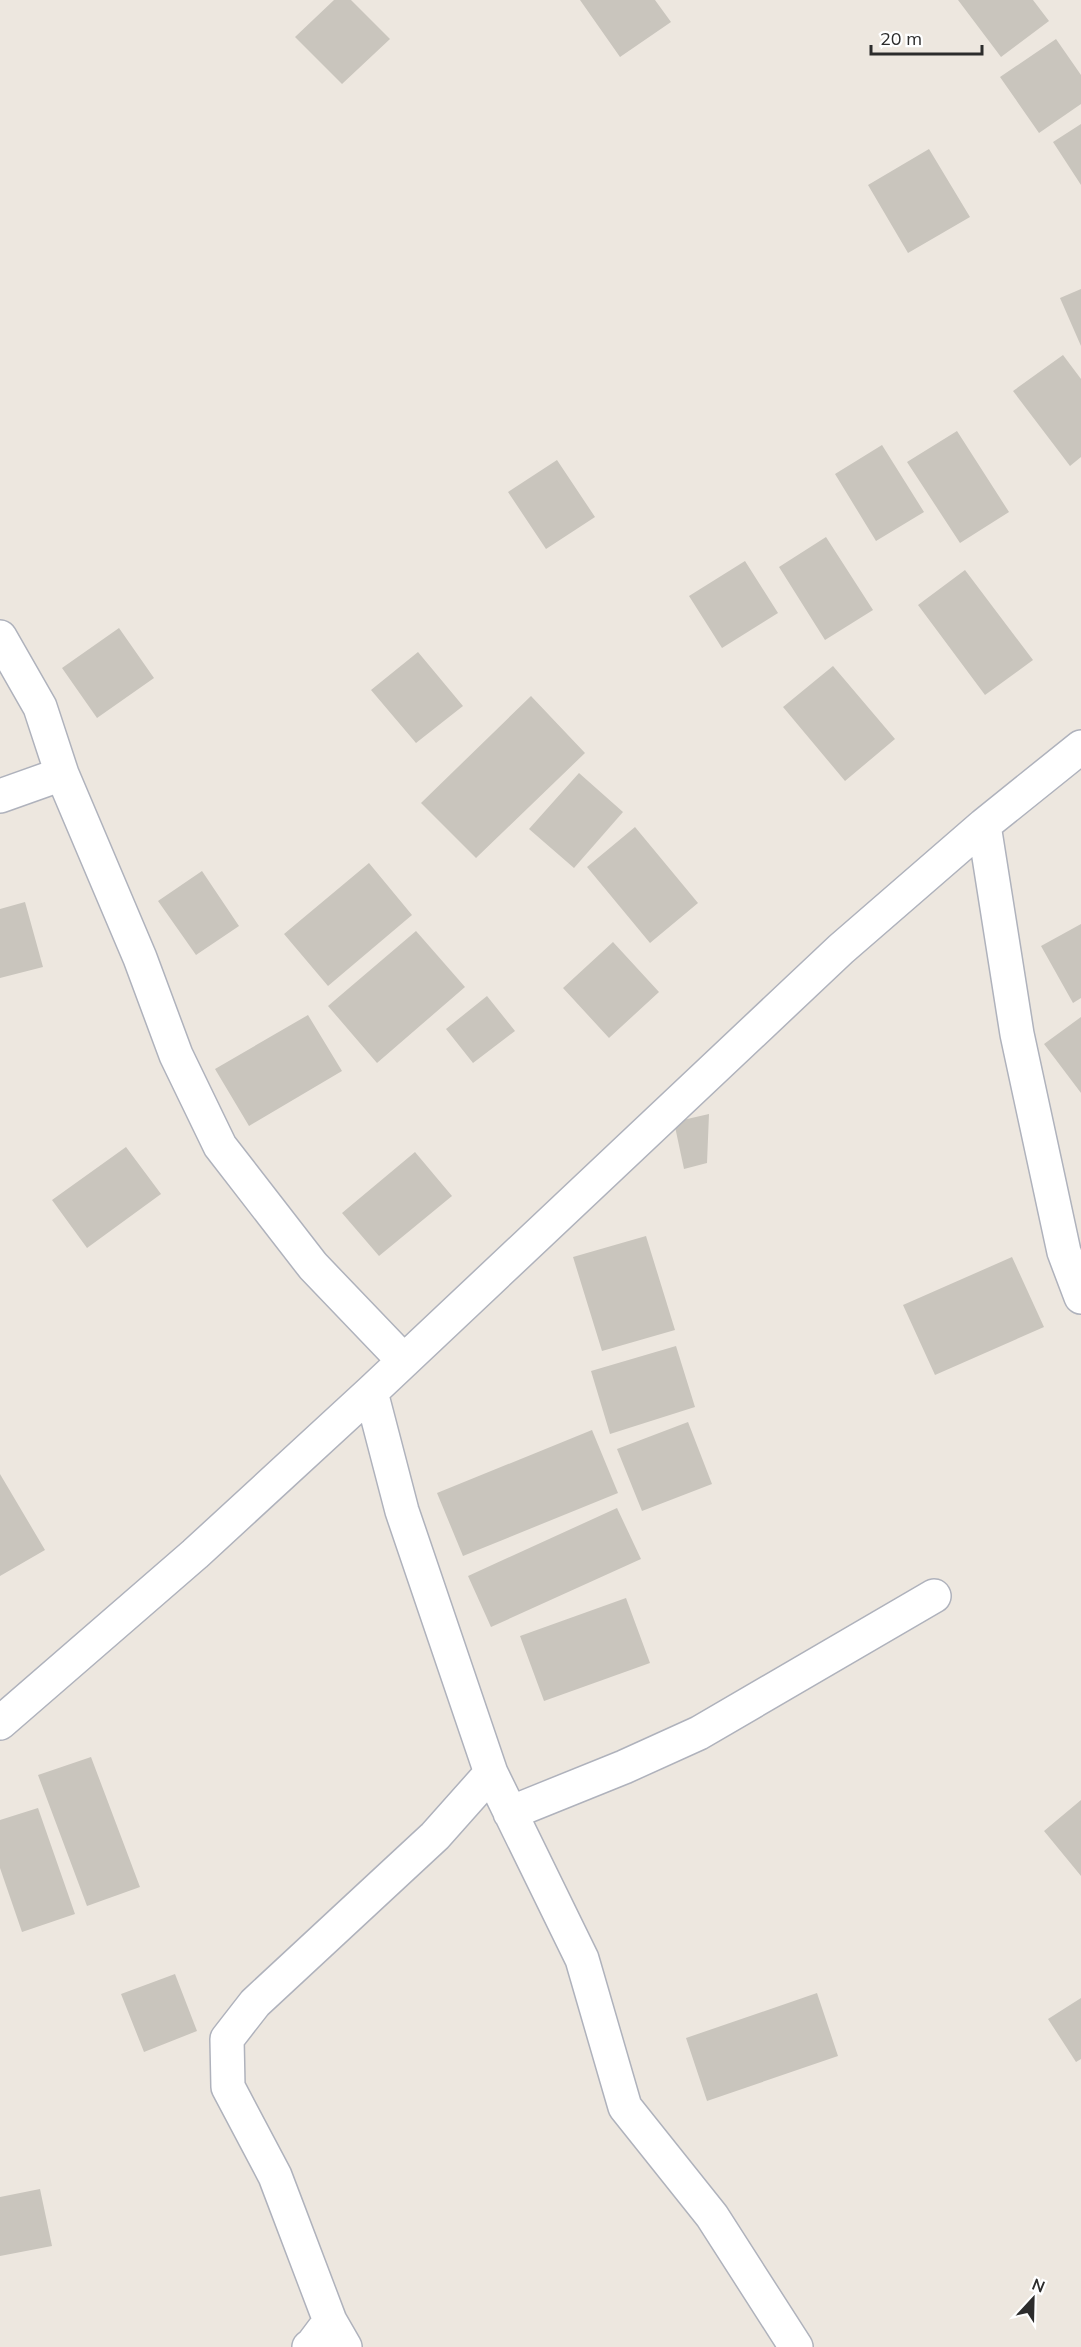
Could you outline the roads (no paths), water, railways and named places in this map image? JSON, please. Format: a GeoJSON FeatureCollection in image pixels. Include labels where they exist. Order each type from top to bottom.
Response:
{"type":"FeatureCollection","features":[{"type":"Feature","properties":{"kind":"street"},"geometry":{"type":"LineString","coordinates":[[0,637],[40,707],[62,774],[140,958],[176,1055],[220,1146],[313,1266],[404,1361]]}},
{"type":"Feature","properties":{"kind":"street"},"geometry":{"type":"LineString","coordinates":[[0,1723],[195,1554],[371,1392],[841,949],[984,825],[1081,747]]}},
{"type":"Feature","properties":{"kind":"street"},"geometry":{"type":"LineString","coordinates":[[0,796],[62,774]]}},
{"type":"Feature","properties":{"kind":"street"},"geometry":{"type":"LineString","coordinates":[[984,825],[1017,1034],[1064,1252],[1081,1297]]}},
{"type":"Feature","properties":{"kind":"street"},"geometry":{"type":"LineString","coordinates":[[371,1392],[402,1511],[491,1773],[582,1959],[625,2108],[712,2216],[796,2347]]}},
{"type":"Feature","properties":{"kind":"street"},"geometry":{"type":"LineString","coordinates":[[510,1813],[624,1767],[699,1733],[934,1596]]}},
{"type":"Feature","properties":{"kind":"street"},"geometry":{"type":"LineString","coordinates":[[309,2347],[337,2334],[275,2176],[228,2087],[226,2039],[255,2003],[435,1836],[491,1773]]}}]}
